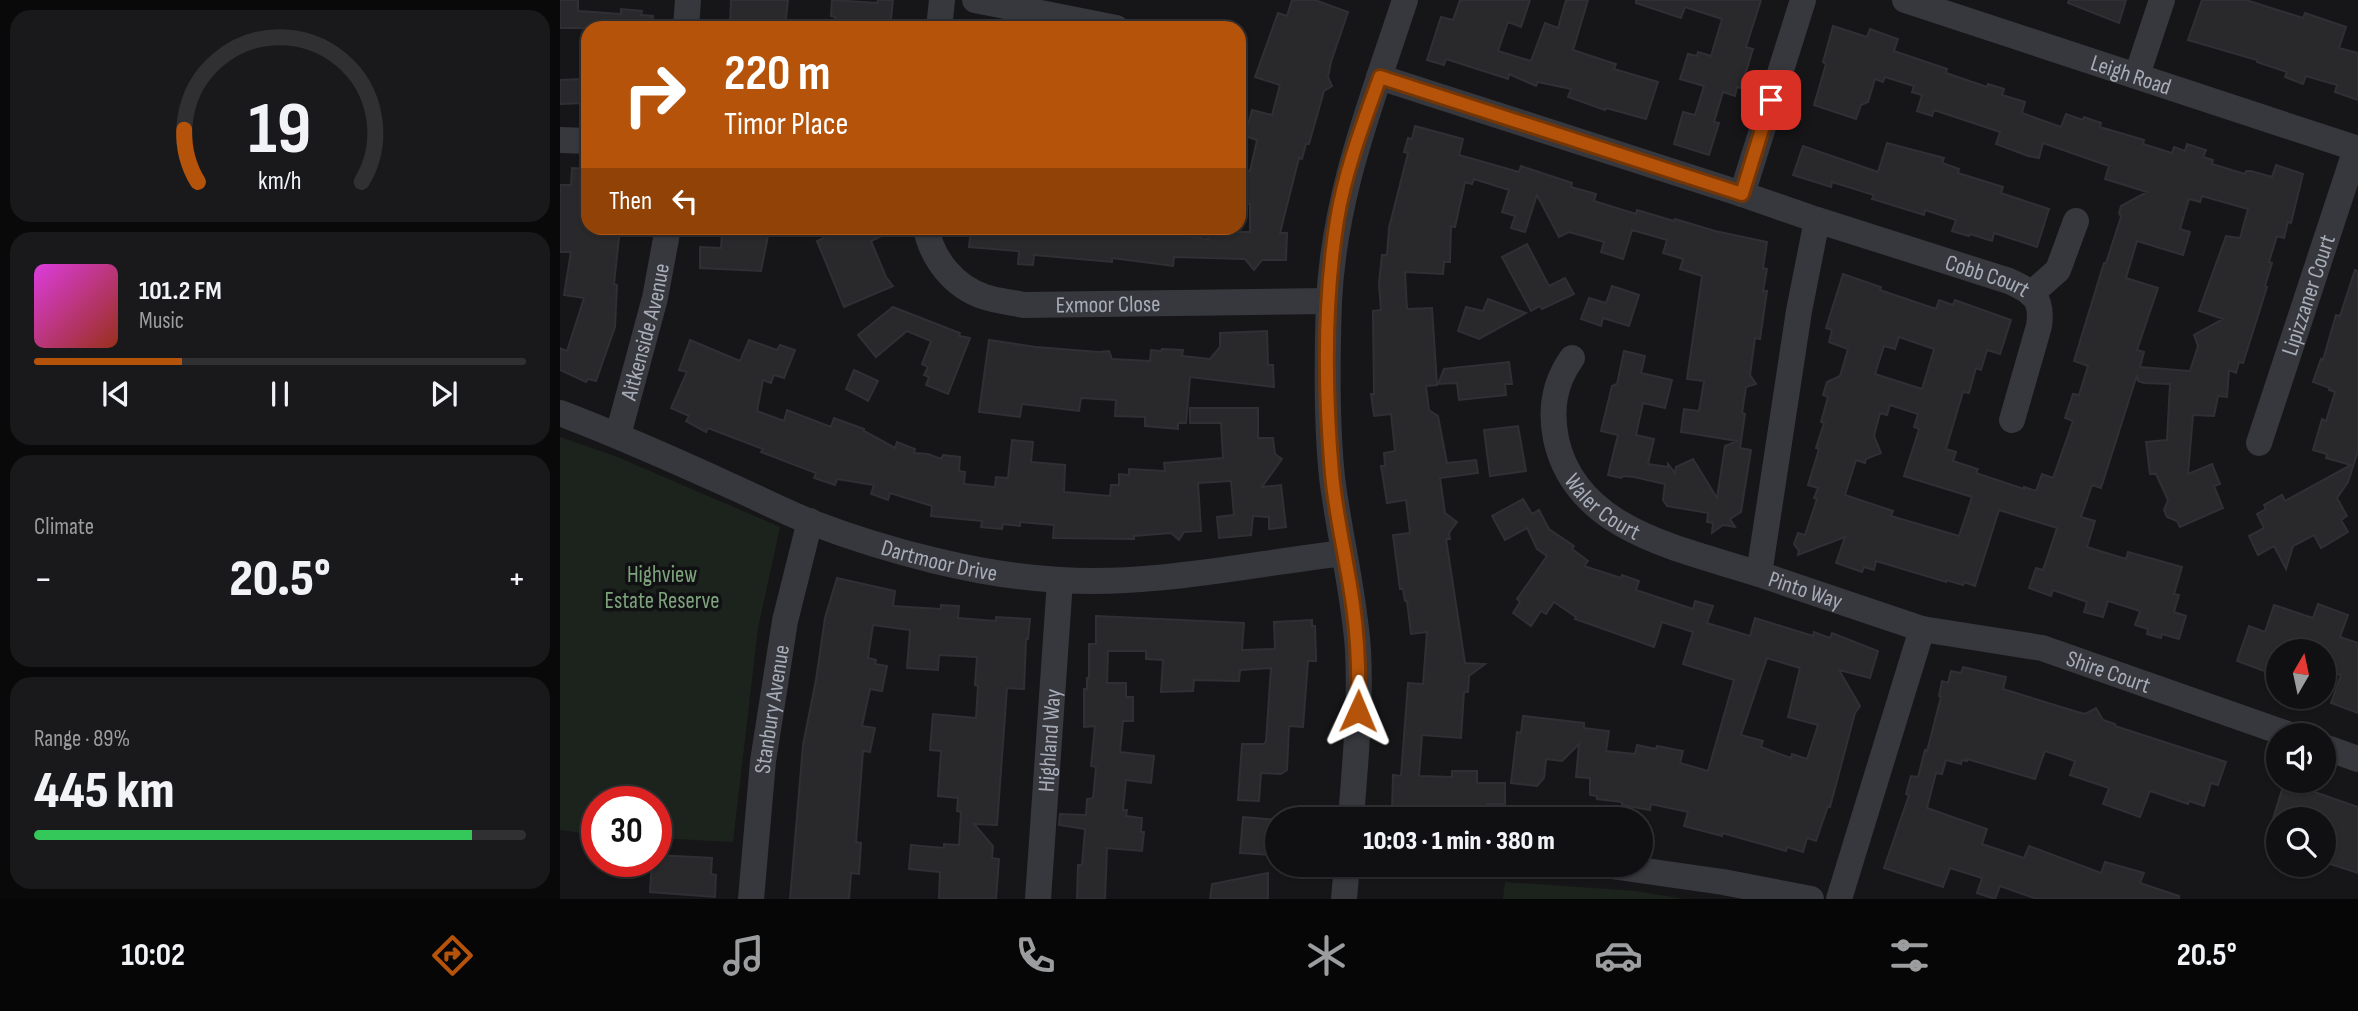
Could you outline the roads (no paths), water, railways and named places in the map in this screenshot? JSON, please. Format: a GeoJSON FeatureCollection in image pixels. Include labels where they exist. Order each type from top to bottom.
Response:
{"type":"FeatureCollection","features":[{"type":"Feature","properties":{"kind":"street"},"geometry":{"type":"LineString","coordinates":[[686,21],[688,0]]}},
{"type":"Feature","properties":{"kind":"street"},"geometry":{"type":"LineString","coordinates":[[940,21],[942,0]]}},
{"type":"Feature","properties":{"kind":"street"},"geometry":{"type":"LineString","coordinates":[[975,0],[1081,21]]}},
{"type":"Feature","properties":{"kind":"street"},"geometry":{"type":"LineString","coordinates":[[1352,807],[1359,691],[1358,650],[1332,476],[1328,409],[1329,301],[1337,220],[1346,182],[1405,0]]}},
{"type":"Feature","properties":{"kind":"street"},"geometry":{"type":"LineString","coordinates":[[1742,194],[1803,0]]}},
{"type":"Feature","properties":{"kind":"street","name":"Leigh Road"},"geometry":{"type":"LineString","coordinates":[[1905,0],[2357,149]]}},
{"type":"Feature","properties":{"kind":"street"},"geometry":{"type":"LineString","coordinates":[[2137,75],[2162,0]]}},
{"type":"Feature","properties":{"kind":"street","name":"Cobb Court"},"geometry":{"type":"LineString","coordinates":[[1380,77],[2009,281],[2037,299],[2041,313],[2012,420]]}},
{"type":"Feature","properties":{"kind":"street"},"geometry":{"type":"LineString","coordinates":[[560,140],[581,141]]}},
{"type":"Feature","properties":{"kind":"street","name":"Lipizzaner Court"},"geometry":{"type":"LineString","coordinates":[[2259,443],[2357,149]]}},
{"type":"Feature","properties":{"kind":"street","name":"Pinto Way"},"geometry":{"type":"LineString","coordinates":[[1817,220],[1759,573],[1922,629]]}},
{"type":"Feature","properties":{"kind":"street"},"geometry":{"type":"LineString","coordinates":[[2031,294],[2058,270],[2076,221]]}},
{"type":"Feature","properties":{"kind":"street","name":"Aitkenside Avenue"},"geometry":{"type":"LineString","coordinates":[[618,435],[655,298],[667,235]]}},
{"type":"Feature","properties":{"kind":"street","name":"Exmoor Close"},"geometry":{"type":"LineString","coordinates":[[929,235],[939,262],[959,285],[985,297],[1023,304],[1329,301]]}},
{"type":"Feature","properties":{"kind":"street","name":"Waler Court"},"geometry":{"type":"LineString","coordinates":[[1572,358],[1556,387],[1553,404],[1554,428],[1563,463],[1581,492],[1598,510],[1626,528],[1759,573]]}},
{"type":"Feature","properties":{"kind":"street","name":"Dartmoor Drive"},"geometry":{"type":"LineString","coordinates":[[560,413],[618,435],[810,522],[862,541],[933,560],[1015,575],[1060,580],[1166,576],[1344,553]]}},
{"type":"Feature","properties":{"kind":"street","name":"Stanbury Avenue"},"geometry":{"type":"LineString","coordinates":[[751,899],[765,748],[785,621],[810,522]]}},
{"type":"Feature","properties":{"kind":"street","name":"Highland Way"},"geometry":{"type":"LineString","coordinates":[[1038,899],[1060,580]]}},
{"type":"Feature","properties":{"kind":"street"},"geometry":{"type":"LineString","coordinates":[[1839,899],[1922,629]]}},
{"type":"Feature","properties":{"kind":"street","name":"Shire Court"},"geometry":{"type":"LineString","coordinates":[[1922,629],[2042,648],[2266,727]]}},
{"type":"Feature","properties":{"kind":"street"},"geometry":{"type":"LineString","coordinates":[[2336,751],[2358,759]]}},
{"type":"Feature","properties":{"kind":"street"},"geometry":{"type":"LineString","coordinates":[[1653,872],[1811,899]]}},
{"type":"Feature","properties":{"kind":"street"},"geometry":{"type":"LineString","coordinates":[[1344,899],[1347,877]]}},
{"type":"Feature","properties":{"kind":"park label","name":"Highview Estate Reserve"},"geometry":{"type":"Point","coordinates":[662,587]}}]}
